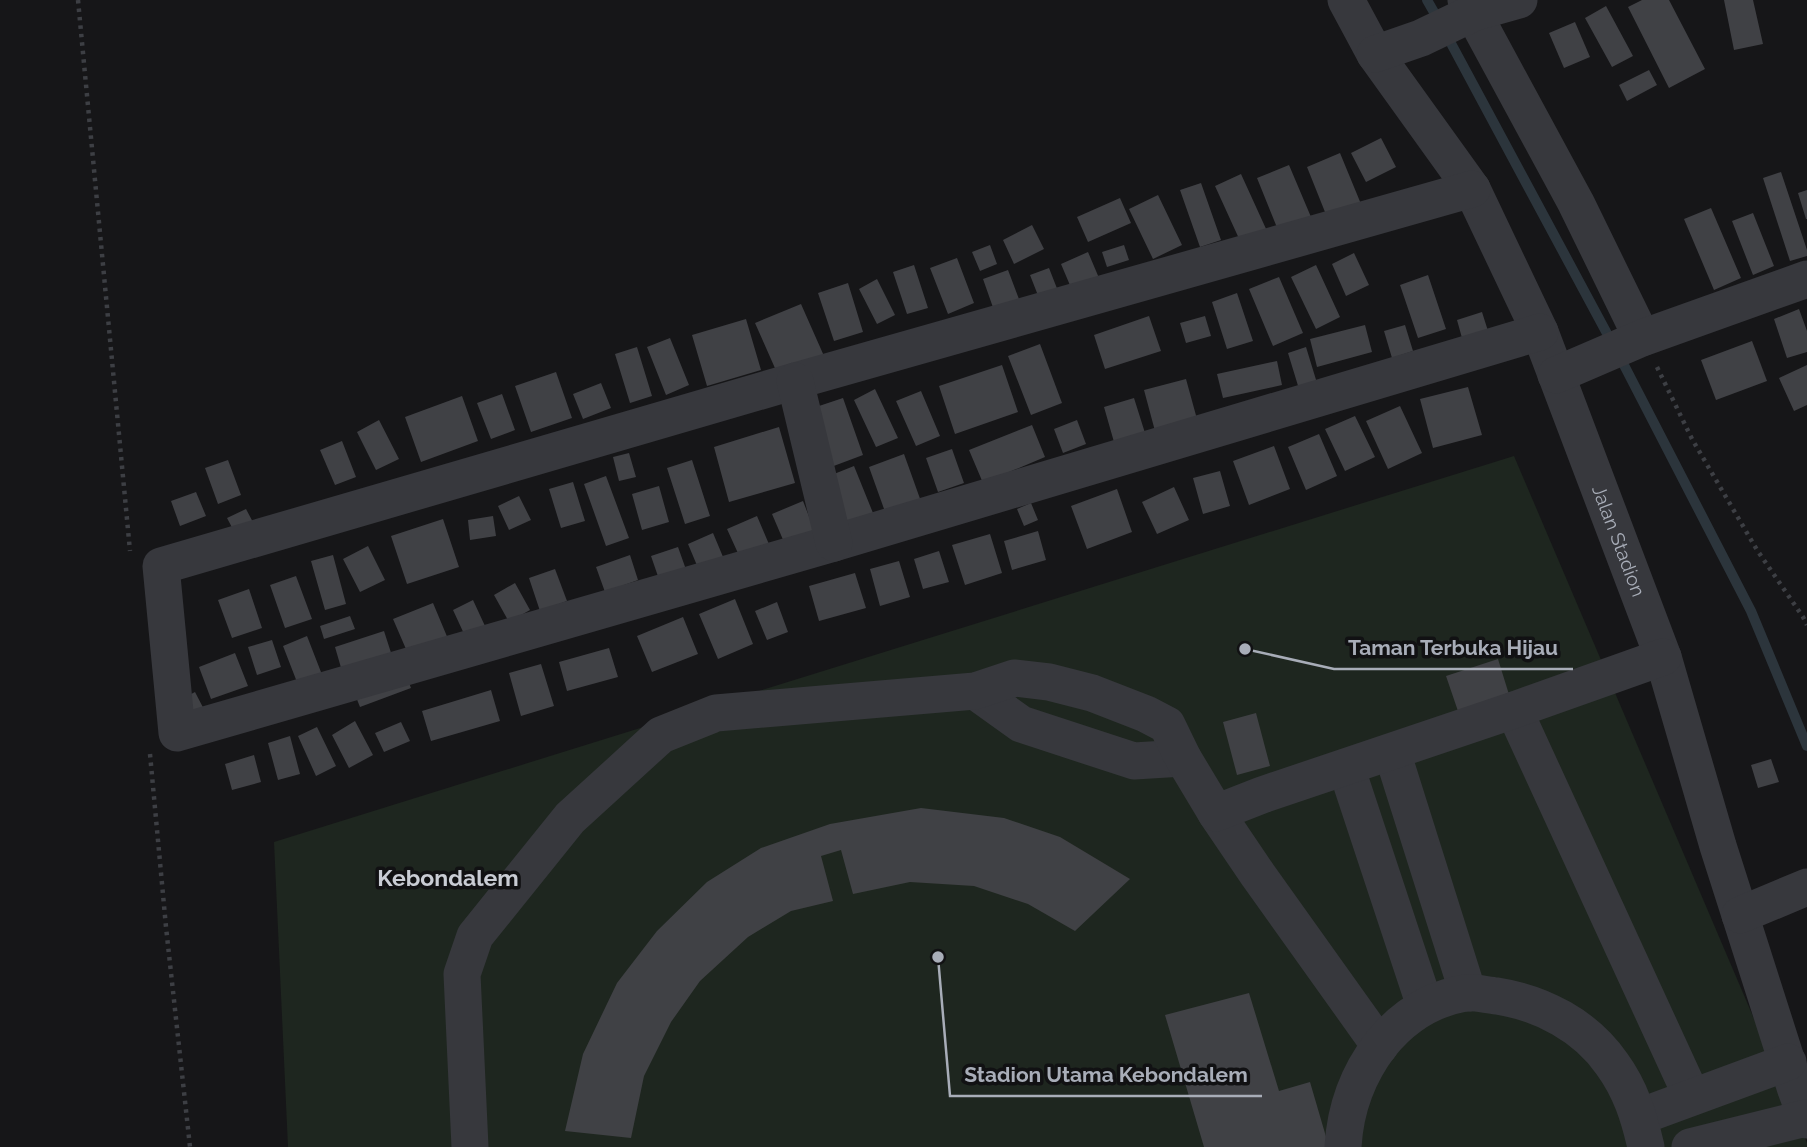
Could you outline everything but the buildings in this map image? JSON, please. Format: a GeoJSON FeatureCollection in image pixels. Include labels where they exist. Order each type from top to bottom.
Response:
{"type":"FeatureCollection","features":[{"type":"Feature","properties":{"kind":"street","name":"Jalan Stadion"},"geometry":{"type":"LineString","coordinates":[[1346,0],[1375,54],[1472,189],[1540,332],[1663,657],[1740,915],[1807,1119]]}},
{"type":"Feature","properties":{"kind":"street"},"geometry":{"type":"LineString","coordinates":[[1375,54],[1421,38],[1468,10],[1519,0]]}},
{"type":"Feature","properties":{"kind":"street"},"geometry":{"type":"LineString","coordinates":[[1468,10],[1576,203],[1637,341]]}},
{"type":"Feature","properties":{"kind":"street"},"geometry":{"type":"LineString","coordinates":[[1472,189],[795,381],[161,566],[177,733],[834,543],[1540,332]]}},
{"type":"Feature","properties":{"kind":"street"},"geometry":{"type":"LineString","coordinates":[[1556,375],[1637,341],[1807,279]]}},
{"type":"Feature","properties":{"kind":"street"},"geometry":{"type":"LineString","coordinates":[[795,381],[834,543]]}},
{"type":"Feature","properties":{"kind":"street"},"geometry":{"type":"LineString","coordinates":[[1216,813],[1663,657]]}},
{"type":"Feature","properties":{"kind":"street"},"geometry":{"type":"LineString","coordinates":[[470,1147],[462,974],[475,936],[570,818],[661,735],[716,713],[975,691],[1014,678],[1049,682],[1092,693],[1167,725],[1216,813],[1380,1045]]}},
{"type":"Feature","properties":{"kind":"street"},"geometry":{"type":"LineString","coordinates":[[975,691],[1021,724],[1134,761],[1183,758]]}},
{"type":"Feature","properties":{"kind":"street"},"geometry":{"type":"LineString","coordinates":[[1514,710],[1692,1097]]}},
{"type":"Feature","properties":{"kind":"street"},"geometry":{"type":"LineString","coordinates":[[1392,752],[1468,993]]}},
{"type":"Feature","properties":{"kind":"street"},"geometry":{"type":"LineString","coordinates":[[1346,767],[1424,1006]]}},
{"type":"Feature","properties":{"kind":"street"},"geometry":{"type":"LineString","coordinates":[[1740,915],[1807,887]]}},
{"type":"Feature","properties":{"kind":"street"},"geometry":{"type":"LineString","coordinates":[[1343,1147],[1347,1114],[1357,1085],[1380,1045],[1424,1006],[1468,993],[1511,998],[1540,1007],[1567,1021],[1591,1040],[1612,1063],[1628,1089],[1643,1132],[1692,1097],[1788,1062]]}},
{"type":"Feature","properties":{"kind":"street"},"geometry":{"type":"LineString","coordinates":[[1692,1147],[1807,1119]]}},
{"type":"Feature","properties":{"kind":"path"},"geometry":{"type":"LineString","coordinates":[[1637,341],[1757,550],[1807,625]]}},
{"type":"Feature","properties":{"kind":"shaded area"},"geometry":{"type":"Polygon","coordinates":[[[1514,456],[1807,1147],[288,1147],[274,842],[1514,456]]]}},
{"type":"Feature","properties":{"kind":"waterway"},"geometry":{"type":"LineString","coordinates":[[1427,0],[1439,21]]}},
{"type":"Feature","properties":{"kind":"waterway"},"geometry":{"type":"LineString","coordinates":[[1446,34],[1625,367],[1751,611],[1807,746]]}},
{"type":"Feature","properties":{"kind":"place","name":"Taman Terbuka Hijau"},"geometry":{"type":"Point","coordinates":[1245,649]}},
{"type":"Feature","properties":{"kind":"place","name":"Stadion Utama Kebondalem"},"geometry":{"type":"Point","coordinates":[938,957]}},
{"type":"Feature","properties":{"kind":"district","name":"Kebondalem"},"geometry":{"type":"Point","coordinates":[448,877]}}]}
